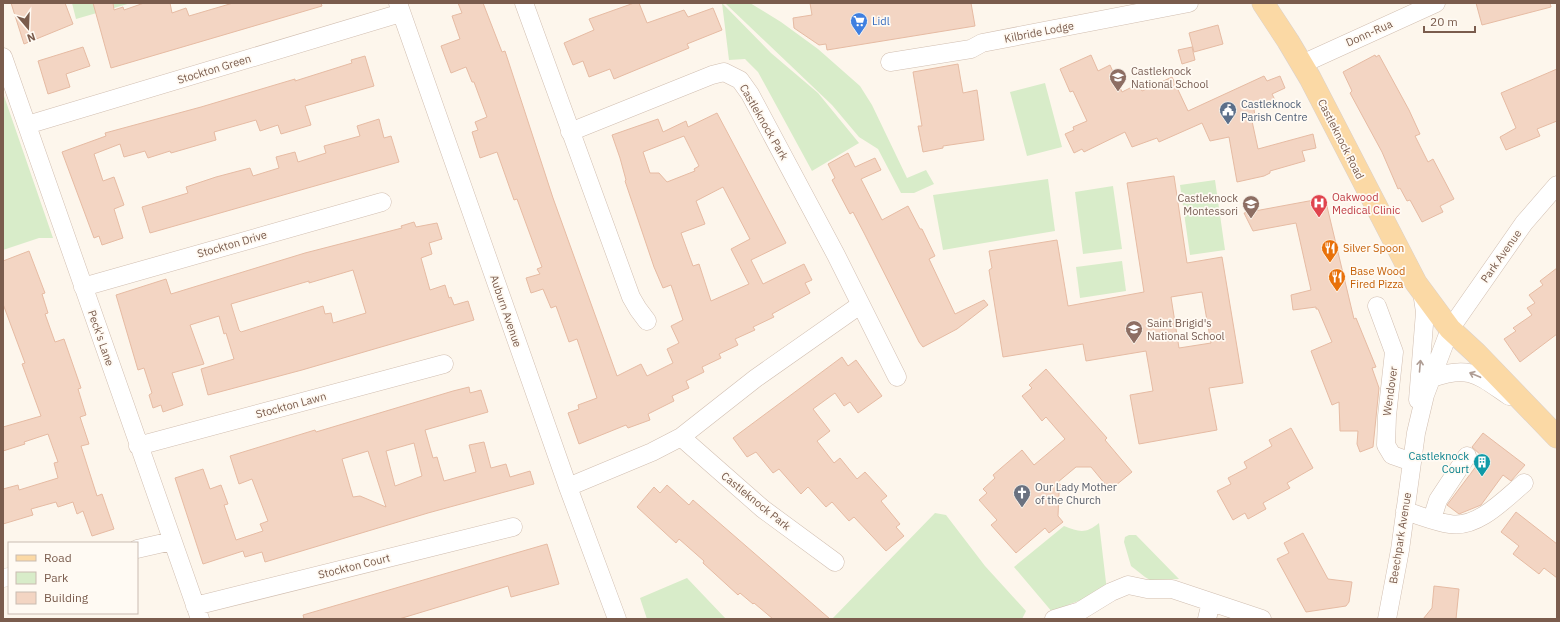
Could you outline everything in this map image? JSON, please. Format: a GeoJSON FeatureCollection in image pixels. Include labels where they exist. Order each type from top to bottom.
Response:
{"type":"FeatureCollection","features":[{"type":"Feature","properties":{"kind":"main road","name":"Castleknock Road"},"geometry":{"type":"LineString","coordinates":[[1263,3],[1302,64],[1408,269],[1422,292],[1450,330],[1476,354],[1557,437]]}},
{"type":"Feature","properties":{"kind":"street"},"geometry":{"type":"LineString","coordinates":[[524,3],[631,297],[647,321]]}},
{"type":"Feature","properties":{"kind":"street","name":"Kilbride Lodge"},"geometry":{"type":"LineString","coordinates":[[890,62],[971,49],[982,43],[1189,3]]}},
{"type":"Feature","properties":{"kind":"street","name":"Donn-Rua"},"geometry":{"type":"LineString","coordinates":[[1302,64],[1436,3]]}},
{"type":"Feature","properties":{"kind":"street","name":"Stockton Green"},"geometry":{"type":"LineString","coordinates":[[27,125],[399,8]]}},
{"type":"Feature","properties":{"kind":"street","name":"Auburn Avenue"},"geometry":{"type":"LineString","coordinates":[[399,8],[568,487],[617,619]]}},
{"type":"Feature","properties":{"kind":"street","name":"Peck's Lane"},"geometry":{"type":"LineString","coordinates":[[3,57],[138,446],[198,612]]}},
{"type":"Feature","properties":{"kind":"street","name":"Castleknock Park"},"geometry":{"type":"LineString","coordinates":[[570,132],[712,75],[724,72],[740,80],[750,94],[897,377]]}},
{"type":"Feature","properties":{"kind":"street","name":"Park Avenue"},"geometry":{"type":"LineString","coordinates":[[1450,330],[1524,223],[1557,185]]}},
{"type":"Feature","properties":{"kind":"street","name":"Stockton Drive"},"geometry":{"type":"LineString","coordinates":[[83,287],[382,202]]}},
{"type":"Feature","properties":{"kind":"street","name":"Beechpark Avenue"},"geometry":{"type":"LineString","coordinates":[[1387,619],[1400,550],[1416,433],[1419,367],[1425,312],[1422,292]]}},
{"type":"Feature","properties":{"kind":"street"},"geometry":{"type":"LineString","coordinates":[[568,487],[645,455],[681,437],[756,378],[860,305]]}},
{"type":"Feature","properties":{"kind":"street","name":"Wendover"},"geometry":{"type":"LineString","coordinates":[[1377,306],[1394,352],[1387,416],[1386,445],[1392,455],[1412,462]]}},
{"type":"Feature","properties":{"kind":"street","name":"Beechpark Avenue"},"geometry":{"type":"LineString","coordinates":[[1416,433],[1426,394],[1450,330]]}},
{"type":"Feature","properties":{"kind":"street","name":"Stockton Lawn"},"geometry":{"type":"LineString","coordinates":[[138,446],[444,364]]}},
{"type":"Feature","properties":{"kind":"street"},"geometry":{"type":"LineString","coordinates":[[1432,378],[1453,371],[1470,372],[1531,410]]}},
{"type":"Feature","properties":{"kind":"street","name":"Castleknock Park"},"geometry":{"type":"LineString","coordinates":[[681,437],[763,509],[835,562]]}},
{"type":"Feature","properties":{"kind":"street"},"geometry":{"type":"LineString","coordinates":[[1432,519],[1438,500],[1467,456]]}},
{"type":"Feature","properties":{"kind":"street"},"geometry":{"type":"LineString","coordinates":[[1405,511],[1456,525],[1475,520],[1524,483]]}},
{"type":"Feature","properties":{"kind":"street","name":"Stockton Court"},"geometry":{"type":"LineString","coordinates":[[198,612],[513,527]]}},
{"type":"Feature","properties":{"kind":"street"},"geometry":{"type":"LineString","coordinates":[[138,549],[172,541]]}},
{"type":"Feature","properties":{"kind":"street"},"geometry":{"type":"LineString","coordinates":[[1054,619],[1080,611],[1111,592],[1128,585],[1147,589],[1172,589],[1262,619]]}},
{"type":"Feature","properties":{"kind":"street"},"geometry":{"type":"LineString","coordinates":[[1207,619],[1211,602]]}},
{"type":"Feature","properties":{"kind":"green space"},"geometry":{"type":"Polygon","coordinates":[[[72,3],[131,3],[76,19],[72,3]]]}},
{"type":"Feature","properties":{"kind":"green space"},"geometry":{"type":"Polygon","coordinates":[[[722,3],[771,53],[818,93],[859,143],[812,171],[758,72],[745,59],[729,60],[722,3]]]}},
{"type":"Feature","properties":{"kind":"green space"},"geometry":{"type":"Polygon","coordinates":[[[750,3],[781,22],[818,49],[860,86],[872,105],[907,178],[926,170],[934,184],[914,193],[901,193],[878,149],[859,137],[832,105],[726,4],[750,3]]]}},
{"type":"Feature","properties":{"kind":"green space"},"geometry":{"type":"Polygon","coordinates":[[[1045,83],[1062,147],[1027,156],[1010,92],[1045,83]]]}},
{"type":"Feature","properties":{"kind":"green space"},"geometry":{"type":"Polygon","coordinates":[[[3,93],[53,238],[39,238],[3,250],[3,93]]]}},
{"type":"Feature","properties":{"kind":"green space"},"geometry":{"type":"Polygon","coordinates":[[[1048,179],[1055,231],[943,250],[933,195],[1048,179]]]}},
{"type":"Feature","properties":{"kind":"green space"},"geometry":{"type":"Polygon","coordinates":[[[1215,180],[1225,250],[1190,255],[1180,185],[1215,180]]]}},
{"type":"Feature","properties":{"kind":"green space"},"geometry":{"type":"Polygon","coordinates":[[[1113,186],[1122,249],[1083,254],[1075,192],[1113,186]]]}},
{"type":"Feature","properties":{"kind":"green space"},"geometry":{"type":"Polygon","coordinates":[[[1122,261],[1126,291],[1080,298],[1076,267],[1122,261]]]}},
{"type":"Feature","properties":{"kind":"green space"},"geometry":{"type":"Polygon","coordinates":[[[935,513],[946,515],[985,566],[1026,611],[1022,619],[832,619],[935,513]]]}},
{"type":"Feature","properties":{"kind":"green space"},"geometry":{"type":"Polygon","coordinates":[[[1099,523],[1107,591],[1070,604],[1053,613],[1014,567],[1064,526],[1082,531],[1090,529],[1099,523]]]}},
{"type":"Feature","properties":{"kind":"green space"},"geometry":{"type":"Polygon","coordinates":[[[1129,535],[1136,535],[1179,579],[1150,580],[1131,566],[1124,542],[1125,537],[1129,535]]]}},
{"type":"Feature","properties":{"kind":"green space"},"geometry":{"type":"Polygon","coordinates":[[[687,578],[726,619],[647,619],[640,598],[687,578]]]}},
{"type":"Feature","properties":{"kind":"building"},"geometry":{"type":"Polygon","coordinates":[[[11,3],[65,3],[73,24],[24,44],[11,3]]]}},
{"type":"Feature","properties":{"kind":"building"},"geometry":{"type":"Polygon","coordinates":[[[93,3],[113,3],[114,10],[123,7],[124,10],[144,3],[170,3],[172,13],[186,8],[189,16],[233,3],[321,3],[322,6],[111,68],[93,3]]]}},
{"type":"Feature","properties":{"kind":"building"},"geometry":{"type":"Polygon","coordinates":[[[458,3],[483,3],[502,52],[505,51],[553,198],[617,376],[641,364],[647,376],[673,363],[667,349],[679,343],[671,326],[683,320],[671,285],[663,288],[654,267],[625,181],[620,158],[612,135],[658,119],[663,132],[686,121],[688,127],[717,113],[786,243],[751,260],[763,284],[804,264],[812,280],[805,283],[810,293],[772,314],[774,317],[753,327],[755,330],[735,339],[738,345],[719,354],[721,358],[702,367],[704,372],[686,381],[689,388],[672,396],[674,401],[648,414],[650,420],[628,428],[626,425],[579,444],[568,413],[579,409],[578,405],[597,398],[577,339],[569,342],[556,306],[551,308],[543,289],[531,293],[526,278],[540,274],[537,269],[542,267],[517,199],[514,200],[497,152],[480,158],[472,132],[478,130],[475,122],[487,117],[474,82],[472,82],[466,67],[451,73],[441,46],[460,39],[452,16],[462,13],[458,3]],[[684,136],[643,152],[650,173],[659,173],[667,182],[695,171],[694,169],[699,166],[684,136]],[[723,187],[696,201],[705,224],[681,233],[693,266],[699,264],[711,301],[749,284],[731,249],[750,239],[723,187]]]}},
{"type":"Feature","properties":{"kind":"building"},"geometry":{"type":"Polygon","coordinates":[[[634,3],[639,3],[647,23],[684,10],[688,17],[713,8],[722,30],[687,44],[689,48],[614,79],[610,69],[589,77],[583,61],[573,65],[564,43],[594,30],[589,19],[634,3]]]}},
{"type":"Feature","properties":{"kind":"building","name":"Lidl"},"geometry":{"type":"Polygon","coordinates":[[[810,3],[971,3],[975,26],[827,50],[826,44],[819,45],[794,28],[793,18],[812,15],[810,3]]]}},
{"type":"Feature","properties":{"kind":"building"},"geometry":{"type":"Polygon","coordinates":[[[1476,3],[1550,3],[1551,7],[1482,25],[1476,3]]]}},
{"type":"Feature","properties":{"kind":"building"},"geometry":{"type":"Polygon","coordinates":[[[1218,25],[1223,44],[1194,52],[1189,33],[1218,25]]]}},
{"type":"Feature","properties":{"kind":"building"},"geometry":{"type":"Polygon","coordinates":[[[83,47],[90,66],[66,74],[70,87],[48,94],[38,61],[83,47]]]}},
{"type":"Feature","properties":{"kind":"building"},"geometry":{"type":"Polygon","coordinates":[[[1192,47],[1195,60],[1182,64],[1178,50],[1192,47]]]}},
{"type":"Feature","properties":{"kind":"building"},"geometry":{"type":"Polygon","coordinates":[[[1091,55],[1098,71],[1110,65],[1122,92],[1138,84],[1142,91],[1172,77],[1188,111],[1264,76],[1267,81],[1280,76],[1285,88],[1272,94],[1275,100],[1254,110],[1256,120],[1252,121],[1258,149],[1313,134],[1316,148],[1302,151],[1305,161],[1270,171],[1270,173],[1264,176],[1237,182],[1229,137],[1210,141],[1202,123],[1159,142],[1157,138],[1132,147],[1125,132],[1084,152],[1082,149],[1074,153],[1065,134],[1074,130],[1073,127],[1087,121],[1073,91],[1070,92],[1060,69],[1091,55]]]}},
{"type":"Feature","properties":{"kind":"building"},"geometry":{"type":"Polygon","coordinates":[[[1375,55],[1376,57],[1379,55],[1409,110],[1420,134],[1415,136],[1428,162],[1433,159],[1454,199],[1440,206],[1443,212],[1422,222],[1410,200],[1407,201],[1400,188],[1398,189],[1382,152],[1350,93],[1352,91],[1343,72],[1375,55]]]}},
{"type":"Feature","properties":{"kind":"building"},"geometry":{"type":"Polygon","coordinates":[[[365,56],[374,86],[305,106],[311,125],[281,134],[278,125],[260,131],[256,120],[214,132],[216,140],[148,158],[145,151],[124,157],[120,144],[94,154],[103,181],[114,177],[124,205],[114,209],[123,238],[102,245],[99,236],[94,238],[62,152],[106,136],[105,133],[201,107],[295,79],[295,81],[352,63],[351,60],[365,56]]]}},
{"type":"Feature","properties":{"kind":"building"},"geometry":{"type":"Polygon","coordinates":[[[958,64],[963,93],[977,90],[984,140],[943,146],[943,148],[923,152],[918,126],[922,126],[913,72],[958,64]]]}},
{"type":"Feature","properties":{"kind":"building"},"geometry":{"type":"Polygon","coordinates":[[[1557,69],[1557,121],[1537,129],[1540,136],[1506,150],[1500,137],[1516,128],[1501,93],[1557,69]]]}},
{"type":"Feature","properties":{"kind":"building"},"geometry":{"type":"Polygon","coordinates":[[[379,119],[384,138],[391,136],[399,162],[150,233],[142,207],[188,193],[186,187],[216,177],[250,168],[253,176],[279,168],[276,157],[295,152],[298,162],[326,153],[324,146],[360,136],[357,126],[379,119]]]}},
{"type":"Feature","properties":{"kind":"building"},"geometry":{"type":"Polygon","coordinates":[[[848,153],[855,167],[875,158],[881,170],[861,179],[882,220],[908,206],[920,229],[922,229],[935,256],[929,259],[955,314],[984,300],[988,305],[957,329],[923,347],[919,342],[853,212],[850,214],[832,180],[835,178],[828,164],[848,153]]]}},
{"type":"Feature","properties":{"kind":"building"},"geometry":{"type":"Polygon","coordinates":[[[1174,176],[1187,263],[1222,257],[1243,383],[1209,388],[1217,430],[1139,444],[1130,395],[1153,391],[1146,351],[1086,361],[1083,344],[1003,357],[989,270],[992,268],[989,251],[1057,240],[1068,306],[1144,292],[1127,183],[1174,176]],[[1202,292],[1171,297],[1179,348],[1211,343],[1202,292]]]}},
{"type":"Feature","properties":{"kind":"building"},"geometry":{"type":"Polygon","coordinates":[[[1325,198],[1354,319],[1356,318],[1376,367],[1372,368],[1379,388],[1373,447],[1360,452],[1357,444],[1358,431],[1340,431],[1339,402],[1332,405],[1311,351],[1332,342],[1318,309],[1316,309],[1316,307],[1293,310],[1291,295],[1311,290],[1296,223],[1253,231],[1244,213],[1325,198]]]}},
{"type":"Feature","properties":{"kind":"building"},"geometry":{"type":"Polygon","coordinates":[[[414,222],[416,227],[437,223],[442,239],[429,243],[432,254],[421,258],[430,290],[445,285],[449,298],[451,297],[454,305],[468,301],[474,320],[302,370],[208,395],[201,369],[234,359],[226,333],[224,334],[219,316],[190,325],[204,364],[172,373],[183,405],[163,412],[161,405],[153,408],[149,395],[152,393],[144,368],[138,370],[116,295],[166,279],[171,294],[305,253],[402,228],[401,226],[414,222]],[[353,270],[309,283],[309,281],[231,304],[239,330],[241,332],[323,306],[325,314],[331,313],[333,323],[366,313],[353,270]]]}},
{"type":"Feature","properties":{"kind":"building"},"geometry":{"type":"Polygon","coordinates":[[[29,251],[45,293],[42,294],[48,313],[45,314],[55,342],[64,339],[81,388],[78,389],[86,415],[80,417],[89,444],[81,446],[97,496],[102,494],[114,529],[92,536],[83,511],[77,514],[73,502],[58,507],[56,502],[31,509],[33,515],[3,524],[3,489],[18,485],[19,490],[58,478],[54,463],[58,462],[48,434],[24,442],[25,444],[3,451],[3,427],[41,416],[22,364],[25,363],[3,304],[3,261],[29,251]]]}},
{"type":"Feature","properties":{"kind":"building"},"geometry":{"type":"Polygon","coordinates":[[[1557,268],[1557,334],[1520,362],[1504,339],[1516,331],[1513,328],[1532,315],[1527,308],[1535,303],[1529,295],[1543,285],[1540,281],[1557,268]]]}},
{"type":"Feature","properties":{"kind":"building"},"geometry":{"type":"Polygon","coordinates":[[[842,357],[848,366],[856,360],[882,396],[858,413],[850,402],[844,406],[835,393],[813,409],[830,431],[817,441],[834,463],[840,458],[857,479],[865,472],[887,496],[881,501],[900,524],[896,527],[904,536],[886,551],[854,517],[849,521],[832,502],[826,507],[808,487],[801,494],[779,469],[773,473],[756,452],[747,457],[733,438],[842,357]]]}},
{"type":"Feature","properties":{"kind":"building"},"geometry":{"type":"Polygon","coordinates":[[[1046,369],[1107,438],[1105,440],[1132,472],[1110,490],[1091,467],[1076,467],[1058,482],[1064,489],[1059,493],[1058,516],[1063,522],[1049,533],[1045,528],[1016,553],[991,525],[997,520],[979,500],[987,493],[983,489],[995,478],[993,475],[1022,450],[1034,465],[1065,439],[1046,417],[1042,421],[1022,396],[1032,388],[1029,385],[1046,369]]]}},
{"type":"Feature","properties":{"kind":"building"},"geometry":{"type":"Polygon","coordinates":[[[469,387],[470,393],[481,390],[488,412],[425,430],[433,458],[437,457],[444,481],[476,472],[469,445],[484,442],[491,468],[506,464],[510,477],[530,471],[534,484],[428,513],[265,562],[262,552],[245,557],[243,551],[203,564],[175,478],[203,469],[210,489],[221,485],[228,504],[224,505],[236,540],[263,531],[260,524],[268,521],[252,479],[239,484],[230,456],[469,387]],[[414,443],[386,451],[395,486],[422,476],[414,443]],[[368,451],[342,459],[353,497],[360,496],[386,507],[368,451]]]}},
{"type":"Feature","properties":{"kind":"building"},"geometry":{"type":"Polygon","coordinates":[[[1291,428],[1313,468],[1287,483],[1290,488],[1263,503],[1266,509],[1248,519],[1245,513],[1233,520],[1217,491],[1231,484],[1228,478],[1247,468],[1244,462],[1272,446],[1269,440],[1291,428]]]}},
{"type":"Feature","properties":{"kind":"building","name":"Castleknock Court"},"geometry":{"type":"Polygon","coordinates":[[[1483,433],[1525,465],[1511,481],[1503,475],[1481,505],[1459,514],[1447,505],[1483,457],[1472,447],[1483,433]]]}},
{"type":"Feature","properties":{"kind":"building"},"geometry":{"type":"Polygon","coordinates":[[[667,485],[689,505],[693,500],[830,619],[773,619],[740,593],[738,595],[703,563],[704,561],[679,539],[676,543],[637,507],[654,487],[660,493],[667,485]]]}},
{"type":"Feature","properties":{"kind":"building"},"geometry":{"type":"Polygon","coordinates":[[[1516,512],[1557,544],[1557,578],[1544,568],[1539,574],[1513,554],[1519,546],[1501,532],[1516,512]]]}},
{"type":"Feature","properties":{"kind":"building"},"geometry":{"type":"Polygon","coordinates":[[[1303,533],[1328,579],[1352,582],[1349,602],[1346,606],[1306,612],[1277,559],[1289,553],[1284,543],[1303,533]]]}},
{"type":"Feature","properties":{"kind":"building"},"geometry":{"type":"Polygon","coordinates":[[[547,544],[559,584],[511,597],[508,586],[399,619],[304,619],[303,615],[547,544]]]}},
{"type":"Feature","properties":{"kind":"building"},"geometry":{"type":"Polygon","coordinates":[[[1434,586],[1459,589],[1456,619],[1423,619],[1432,608],[1434,586]]]}},
{"type":"Feature","properties":{"kind":"place","name":"Lidl"},"geometry":{"type":"Point","coordinates":[859,36]}},
{"type":"Feature","properties":{"kind":"place","name":"Castleknock National School"},"geometry":{"type":"Point","coordinates":[1118,92]}},
{"type":"Feature","properties":{"kind":"place","name":"Castleknock Parish Centre"},"geometry":{"type":"Point","coordinates":[1228,125]}},
{"type":"Feature","properties":{"kind":"place","name":"Oakwood Medical Clinic"},"geometry":{"type":"Point","coordinates":[1319,218]}},
{"type":"Feature","properties":{"kind":"place","name":"Castleknock Montessori"},"geometry":{"type":"Point","coordinates":[1251,219]}},
{"type":"Feature","properties":{"kind":"place","name":"Silver Spoon"},"geometry":{"type":"Point","coordinates":[1330,263]}},
{"type":"Feature","properties":{"kind":"place","name":"Base Wood Fired Pizza"},"geometry":{"type":"Point","coordinates":[1337,292]}},
{"type":"Feature","properties":{"kind":"place","name":"Saint Brigid's National School"},"geometry":{"type":"Point","coordinates":[1134,344]}},
{"type":"Feature","properties":{"kind":"place","name":"Castleknock Court"},"geometry":{"type":"Point","coordinates":[1482,477]}},
{"type":"Feature","properties":{"kind":"place","name":"Our Lady Mother of the Church"},"geometry":{"type":"Point","coordinates":[1022,508]}}]}
